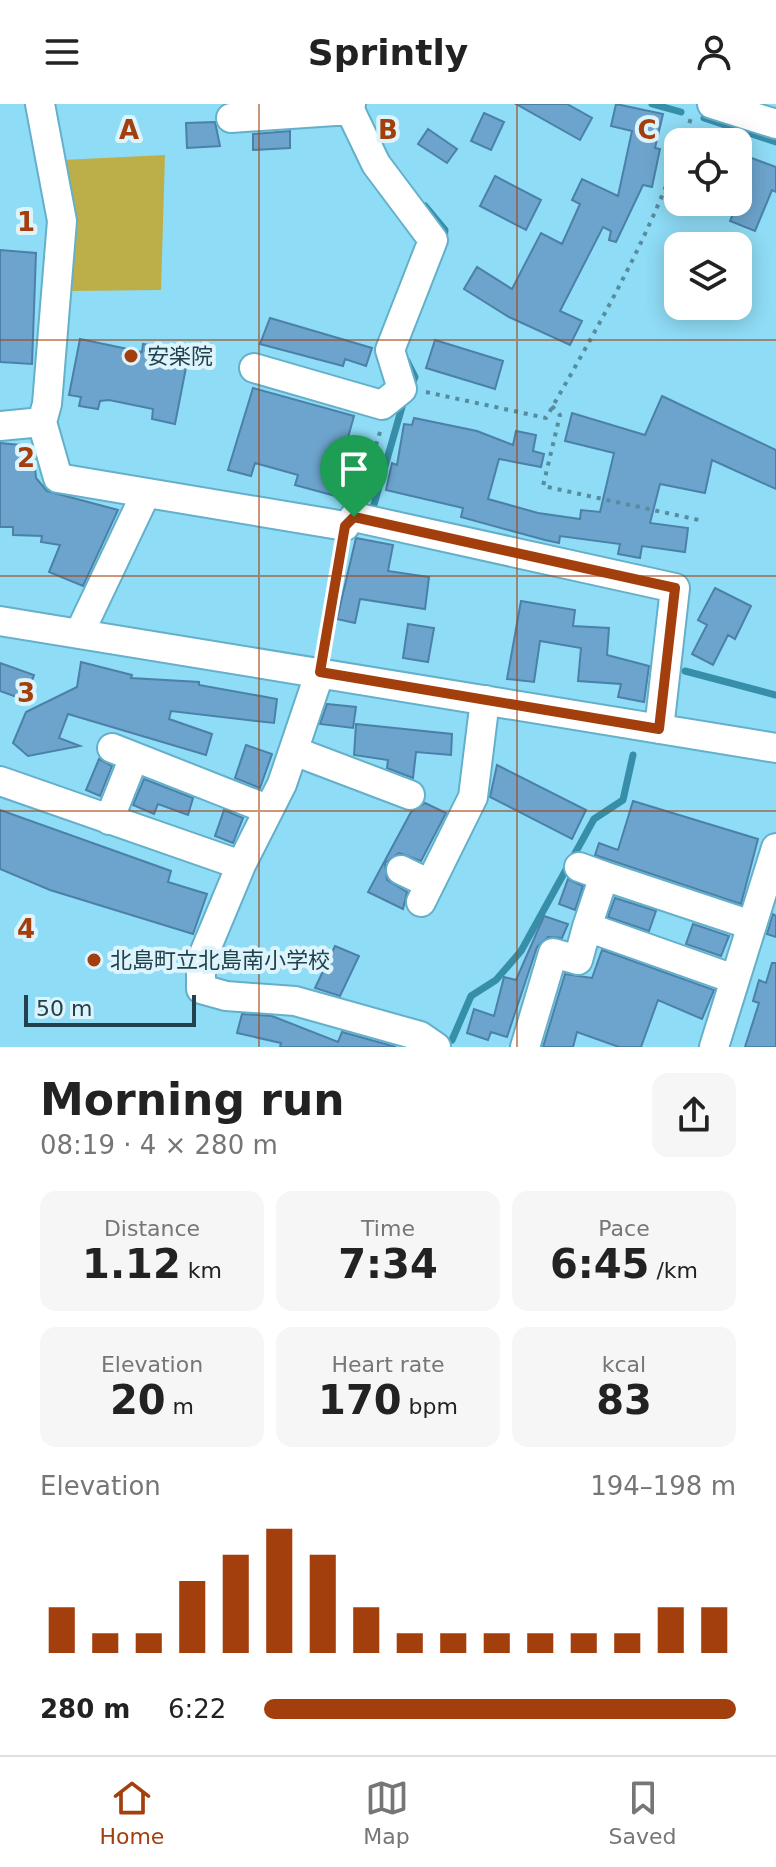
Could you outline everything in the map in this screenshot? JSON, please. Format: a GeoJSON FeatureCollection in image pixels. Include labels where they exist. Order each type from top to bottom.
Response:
{"type":"FeatureCollection","features":[{"type":"Feature","properties":{"kind":"street"},"geometry":{"type":"LineString","coordinates":[[40,104],[62,221],[47,404],[42,422],[58,478],[360,522],[675,588],[659,729]]}},
{"type":"Feature","properties":{"kind":"street"},"geometry":{"type":"LineString","coordinates":[[231,117],[351,107],[376,164],[433,240],[390,350],[401,395],[254,368]]}},
{"type":"Feature","properties":{"kind":"street"},"geometry":{"type":"LineString","coordinates":[[702,110],[776,124]]}},
{"type":"Feature","properties":{"kind":"street"},"geometry":{"type":"LineString","coordinates":[[0,426],[42,422]]}},
{"type":"Feature","properties":{"kind":"street"},"geometry":{"type":"LineString","coordinates":[[79,634],[146,493]]}},
{"type":"Feature","properties":{"kind":"street"},"geometry":{"type":"LineString","coordinates":[[0,621],[776,748]]}},
{"type":"Feature","properties":{"kind":"street"},"geometry":{"type":"LineString","coordinates":[[320,672],[282,784],[241,865],[201,961],[201,989],[226,996],[295,1001],[420,1036],[437,1047]]}},
{"type":"Feature","properties":{"kind":"street"},"geometry":{"type":"LineString","coordinates":[[401,870],[426,893],[473,797],[485,700]]}},
{"type":"Feature","properties":{"kind":"street"},"geometry":{"type":"LineString","coordinates":[[294,751],[410,795]]}},
{"type":"Feature","properties":{"kind":"street"},"geometry":{"type":"LineString","coordinates":[[109,820],[123,752],[267,809]]}},
{"type":"Feature","properties":{"kind":"street"},"geometry":{"type":"LineString","coordinates":[[0,781],[241,865]]}},
{"type":"Feature","properties":{"kind":"street"},"geometry":{"type":"LineString","coordinates":[[714,1047],[776,851]]}},
{"type":"Feature","properties":{"kind":"street"},"geometry":{"type":"LineString","coordinates":[[525,1047],[553,953],[578,960],[587,927],[592,872],[751,925]]}},
{"type":"Feature","properties":{"kind":"street"},"geometry":{"type":"LineString","coordinates":[[587,927],[734,979]]}},
{"type":"Feature","properties":{"kind":"path"},"geometry":{"type":"LineString","coordinates":[[691,128],[702,110]]}},
{"type":"Feature","properties":{"kind":"path"},"geometry":{"type":"LineString","coordinates":[[320,672],[381,432],[401,395],[546,418],[605,316],[651,226],[664,192]]}},
{"type":"Feature","properties":{"kind":"path"},"geometry":{"type":"LineString","coordinates":[[552,406],[560,415],[543,486],[699,520]]}},
{"type":"Feature","properties":{"kind":"shaded area"},"geometry":{"type":"Polygon","coordinates":[[[165,155],[161,290],[72,291],[74,212],[62,160],[165,155]]]}},
{"type":"Feature","properties":{"kind":"building"},"geometry":{"type":"Polygon","coordinates":[[[516,104],[567,104],[592,118],[580,140],[516,104]]]}},
{"type":"Feature","properties":{"kind":"building"},"geometry":{"type":"Polygon","coordinates":[[[616,104],[663,114],[655,148],[660,149],[652,187],[643,185],[616,242],[609,240],[611,231],[603,227],[560,311],[582,321],[570,345],[509,317],[464,289],[477,267],[512,289],[541,233],[562,244],[580,204],[572,200],[582,179],[618,196],[632,131],[611,126],[616,104]]]}},
{"type":"Feature","properties":{"kind":"building"},"geometry":{"type":"Polygon","coordinates":[[[484,113],[504,122],[491,150],[471,141],[484,113]]]}},
{"type":"Feature","properties":{"kind":"building"},"geometry":{"type":"Polygon","coordinates":[[[215,122],[220,146],[187,148],[186,123],[215,122]]]}},
{"type":"Feature","properties":{"kind":"building"},"geometry":{"type":"Polygon","coordinates":[[[428,129],[457,149],[447,163],[418,144],[428,129]]]}},
{"type":"Feature","properties":{"kind":"building"},"geometry":{"type":"Polygon","coordinates":[[[290,131],[290,148],[253,150],[253,134],[290,131]]]}},
{"type":"Feature","properties":{"kind":"building"},"geometry":{"type":"Polygon","coordinates":[[[752,158],[776,167],[776,192],[772,190],[755,231],[730,221],[732,216],[752,216],[752,158]]]}},
{"type":"Feature","properties":{"kind":"building"},"geometry":{"type":"Polygon","coordinates":[[[495,176],[541,200],[526,230],[480,206],[495,176]]]}},
{"type":"Feature","properties":{"kind":"building"},"geometry":{"type":"Polygon","coordinates":[[[0,250],[36,253],[32,364],[0,362],[0,250]]]}},
{"type":"Feature","properties":{"kind":"building"},"geometry":{"type":"Polygon","coordinates":[[[270,318],[372,348],[366,366],[345,359],[343,366],[260,344],[270,318]]]}},
{"type":"Feature","properties":{"kind":"building"},"geometry":{"type":"Polygon","coordinates":[[[80,339],[142,352],[143,344],[189,352],[175,424],[152,419],[153,409],[109,400],[100,401],[98,409],[79,406],[81,397],[69,395],[80,339]]]}},
{"type":"Feature","properties":{"kind":"building"},"geometry":{"type":"Polygon","coordinates":[[[435,340],[503,361],[495,389],[426,368],[435,340]]]}},
{"type":"Feature","properties":{"kind":"building"},"geometry":{"type":"Polygon","coordinates":[[[253,388],[354,416],[342,459],[353,462],[343,498],[295,485],[298,475],[255,463],[251,476],[228,470],[253,388]]]}},
{"type":"Feature","properties":{"kind":"building"},"geometry":{"type":"Polygon","coordinates":[[[662,396],[776,450],[776,489],[712,460],[705,493],[660,484],[650,523],[688,528],[685,552],[642,546],[640,558],[618,554],[620,544],[560,536],[559,543],[461,517],[463,508],[386,490],[392,463],[397,465],[404,424],[412,425],[414,418],[477,431],[513,445],[516,431],[536,435],[533,451],[544,454],[541,467],[499,459],[488,499],[538,513],[580,519],[581,510],[600,512],[614,453],[565,441],[572,413],[645,435],[662,396]]]}},
{"type":"Feature","properties":{"kind":"building"},"geometry":{"type":"Polygon","coordinates":[[[0,443],[20,445],[20,454],[34,456],[36,478],[47,491],[118,510],[83,586],[49,572],[60,545],[41,542],[42,536],[13,535],[13,527],[0,527],[0,443]]]}},
{"type":"Feature","properties":{"kind":"building"},"geometry":{"type":"Polygon","coordinates":[[[356,538],[393,545],[388,571],[429,577],[425,609],[360,599],[355,623],[337,619],[356,538]]]}},
{"type":"Feature","properties":{"kind":"building"},"geometry":{"type":"Polygon","coordinates":[[[715,588],[751,606],[735,639],[728,635],[713,665],[692,654],[707,625],[698,620],[715,588]]]}},
{"type":"Feature","properties":{"kind":"building"},"geometry":{"type":"Polygon","coordinates":[[[521,601],[575,610],[573,626],[609,628],[607,655],[649,666],[644,702],[618,697],[621,684],[578,681],[581,648],[540,641],[534,682],[507,679],[521,601]]]}},
{"type":"Feature","properties":{"kind":"building"},"geometry":{"type":"Polygon","coordinates":[[[408,624],[434,628],[428,662],[403,658],[408,624]]]}},
{"type":"Feature","properties":{"kind":"building"},"geometry":{"type":"Polygon","coordinates":[[[81,662],[132,675],[131,678],[199,682],[199,685],[277,699],[274,723],[171,711],[169,719],[212,734],[206,755],[68,714],[59,738],[80,746],[28,756],[13,743],[26,712],[77,687],[81,662]]]}},
{"type":"Feature","properties":{"kind":"building"},"geometry":{"type":"Polygon","coordinates":[[[0,663],[34,675],[25,700],[0,691],[0,663]]]}},
{"type":"Feature","properties":{"kind":"building"},"geometry":{"type":"Polygon","coordinates":[[[327,704],[356,707],[353,728],[320,724],[327,704]]]}},
{"type":"Feature","properties":{"kind":"building"},"geometry":{"type":"Polygon","coordinates":[[[356,724],[452,734],[451,755],[416,752],[413,778],[387,768],[388,760],[354,755],[356,724]]]}},
{"type":"Feature","properties":{"kind":"building"},"geometry":{"type":"Polygon","coordinates":[[[246,745],[272,754],[260,788],[235,778],[246,745]]]}},
{"type":"Feature","properties":{"kind":"building"},"geometry":{"type":"Polygon","coordinates":[[[99,759],[112,766],[100,796],[86,790],[99,759]]]}},
{"type":"Feature","properties":{"kind":"building"},"geometry":{"type":"Polygon","coordinates":[[[497,765],[586,810],[572,839],[490,797],[497,765]]]}},
{"type":"Feature","properties":{"kind":"building"},"geometry":{"type":"Polygon","coordinates":[[[144,779],[193,798],[188,815],[158,804],[154,814],[133,805],[144,779]]]}},
{"type":"Feature","properties":{"kind":"building"},"geometry":{"type":"Polygon","coordinates":[[[633,801],[758,839],[741,904],[595,855],[599,843],[618,850],[633,801]]]}},
{"type":"Feature","properties":{"kind":"building"},"geometry":{"type":"Polygon","coordinates":[[[425,803],[446,813],[421,861],[399,853],[385,863],[387,880],[407,892],[403,909],[368,892],[411,812],[425,803]]]}},
{"type":"Feature","properties":{"kind":"building"},"geometry":{"type":"Polygon","coordinates":[[[0,810],[171,871],[168,882],[207,894],[193,934],[50,890],[0,869],[0,810]]]}},
{"type":"Feature","properties":{"kind":"building"},"geometry":{"type":"Polygon","coordinates":[[[224,810],[243,818],[233,843],[215,836],[224,810]]]}},
{"type":"Feature","properties":{"kind":"building"},"geometry":{"type":"Polygon","coordinates":[[[568,879],[583,886],[575,910],[559,904],[568,879]]]}},
{"type":"Feature","properties":{"kind":"building"},"geometry":{"type":"Polygon","coordinates":[[[615,898],[656,911],[649,931],[608,917],[615,898]]]}},
{"type":"Feature","properties":{"kind":"building"},"geometry":{"type":"Polygon","coordinates":[[[773,914],[776,916],[776,937],[767,934],[773,914]]]}},
{"type":"Feature","properties":{"kind":"building"},"geometry":{"type":"Polygon","coordinates":[[[544,916],[568,924],[562,938],[548,937],[537,947],[507,1037],[491,1032],[488,1040],[467,1033],[474,1009],[494,1016],[504,977],[516,980],[544,916]]]}},
{"type":"Feature","properties":{"kind":"building"},"geometry":{"type":"Polygon","coordinates":[[[693,924],[729,936],[721,956],[686,944],[693,924]]]}},
{"type":"Feature","properties":{"kind":"building"},"geometry":{"type":"Polygon","coordinates":[[[335,946],[359,956],[340,996],[315,988],[335,946]]]}},
{"type":"Feature","properties":{"kind":"building"},"geometry":{"type":"Polygon","coordinates":[[[602,950],[714,990],[702,1019],[658,1000],[641,1047],[619,1047],[577,1032],[573,1047],[543,1047],[565,974],[592,978],[602,950]]]}},
{"type":"Feature","properties":{"kind":"building"},"geometry":{"type":"Polygon","coordinates":[[[772,963],[776,963],[776,1047],[745,1047],[759,1003],[753,1001],[759,980],[766,983],[772,963]]]}},
{"type":"Feature","properties":{"kind":"building"},"geometry":{"type":"Polygon","coordinates":[[[242,1014],[272,1016],[338,1042],[342,1032],[396,1047],[280,1047],[281,1043],[237,1033],[242,1014]]]}},
{"type":"Feature","properties":{"kind":"waterway"},"geometry":{"type":"LineString","coordinates":[[652,104],[681,112]]}},
{"type":"Feature","properties":{"kind":"waterway"},"geometry":{"type":"LineString","coordinates":[[704,118],[776,142]]}},
{"type":"Feature","properties":{"kind":"waterway"},"geometry":{"type":"LineString","coordinates":[[425,206],[445,230],[444,239]]}},
{"type":"Feature","properties":{"kind":"waterway"},"geometry":{"type":"LineString","coordinates":[[407,361],[415,377],[411,386]]}},
{"type":"Feature","properties":{"kind":"waterway"},"geometry":{"type":"LineString","coordinates":[[371,515],[404,400]]}},
{"type":"Feature","properties":{"kind":"waterway"},"geometry":{"type":"LineString","coordinates":[[685,671],[776,695]]}},
{"type":"Feature","properties":{"kind":"waterway"},"geometry":{"type":"LineString","coordinates":[[452,1040],[471,996],[496,980],[521,951],[594,819],[623,800],[633,755]]}},
{"type":"Feature","properties":{"kind":"place","name":"安楽院"},"geometry":{"type":"Point","coordinates":[131,356]}},
{"type":"Feature","properties":{"kind":"place","name":"北島町立北島南小学校"},"geometry":{"type":"Point","coordinates":[94,960]}},
{"type":"Feature","properties":{"kind":"route"},"geometry":{"type":"LineString","coordinates":[[354,517],[675,588],[659,729],[320,672],[345,526],[354,517]]}}]}
